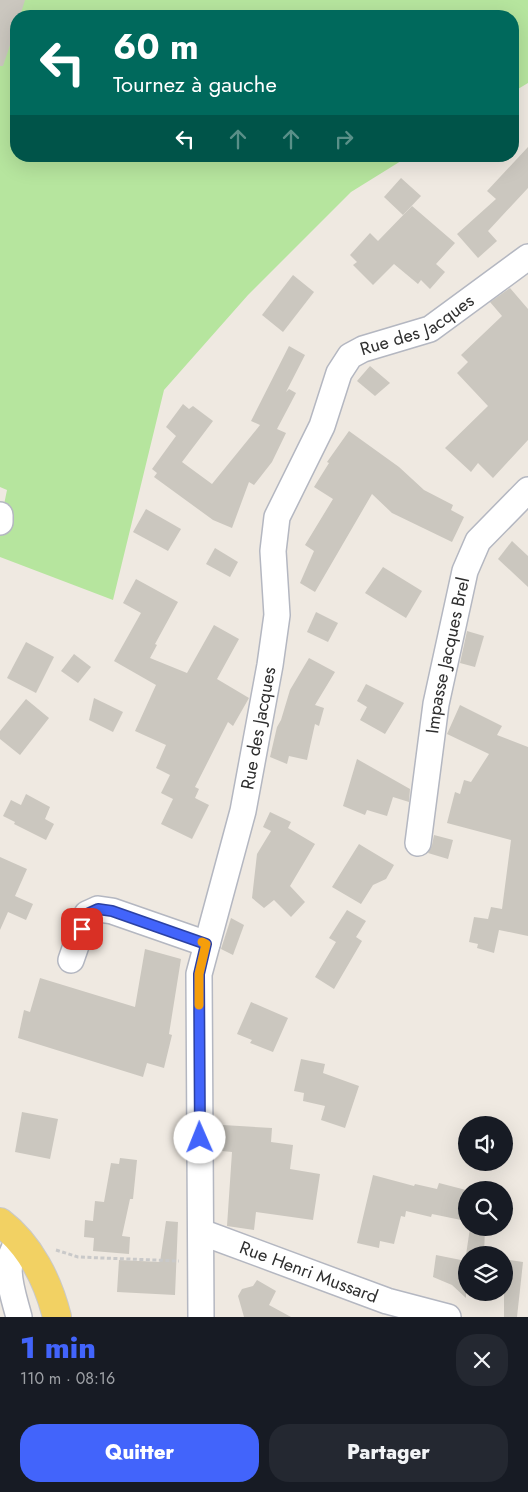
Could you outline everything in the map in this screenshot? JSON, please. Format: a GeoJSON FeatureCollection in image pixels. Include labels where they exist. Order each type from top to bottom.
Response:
{"type":"FeatureCollection","features":[{"type":"Feature","properties":{"kind":"main road"},"geometry":{"type":"LineString","coordinates":[[0,1222],[10,1250],[47,1284],[57,1317]]}},
{"type":"Feature","properties":{"kind":"street","name":"Rue des Jacques"},"geometry":{"type":"LineString","coordinates":[[201,1317],[199,974],[243,811],[270,665],[277,615],[273,551],[277,517],[322,426],[339,373],[350,356],[363,349],[430,329],[528,257]]}},
{"type":"Feature","properties":{"kind":"street","name":"Impasse Jacques Brel"},"geometry":{"type":"LineString","coordinates":[[418,842],[436,704],[465,571],[478,541],[528,490]]}},
{"type":"Feature","properties":{"kind":"street"},"geometry":{"type":"LineString","coordinates":[[0,515],[0,522]]}},
{"type":"Feature","properties":{"kind":"street"},"geometry":{"type":"LineString","coordinates":[[71,960],[87,914],[98,909],[121,914],[206,944]]}},
{"type":"Feature","properties":{"kind":"street","name":"Rue Henri Mussard"},"geometry":{"type":"LineString","coordinates":[[201,1232],[387,1301],[448,1317]]}},
{"type":"Feature","properties":{"kind":"street"},"geometry":{"type":"LineString","coordinates":[[10,1250],[8,1274],[19,1317]]}},
{"type":"Feature","properties":{"kind":"path"},"geometry":{"type":"LineString","coordinates":[[10,1250],[78,1256],[201,1262]]}},
{"type":"Feature","properties":{"kind":"green space"},"geometry":{"type":"Polygon","coordinates":[[[0,0],[528,0],[528,83],[519,88],[519,10],[10,10],[10,162],[399,162],[351,192],[248,295],[164,390],[113,600],[0,557],[0,524],[7,490],[0,487],[0,0]]]}},
{"type":"Feature","properties":{"kind":"building"},"geometry":{"type":"Polygon","coordinates":[[[0,0],[25,0],[22,10],[10,10],[10,45],[3,66],[0,66],[0,0]]]}},
{"type":"Feature","properties":{"kind":"building"},"geometry":{"type":"Polygon","coordinates":[[[528,147],[528,188],[488,231],[497,241],[478,258],[457,234],[496,199],[487,191],[514,162],[519,162],[519,157],[528,147]]]}},
{"type":"Feature","properties":{"kind":"building"},"geometry":{"type":"Polygon","coordinates":[[[401,178],[421,196],[403,215],[384,197],[401,178]]]}},
{"type":"Feature","properties":{"kind":"building"},"geometry":{"type":"Polygon","coordinates":[[[412,206],[455,243],[436,264],[445,272],[430,289],[421,280],[418,284],[394,264],[373,285],[353,265],[357,262],[350,255],[370,233],[378,241],[412,206]]]}},
{"type":"Feature","properties":{"kind":"building"},"geometry":{"type":"Polygon","coordinates":[[[293,275],[314,292],[283,332],[262,315],[293,275]]]}},
{"type":"Feature","properties":{"kind":"building"},"geometry":{"type":"Polygon","coordinates":[[[510,288],[528,309],[528,440],[493,478],[478,463],[471,472],[445,448],[488,406],[457,373],[468,362],[461,355],[502,316],[490,302],[510,288]]]}},
{"type":"Feature","properties":{"kind":"building"},"geometry":{"type":"Polygon","coordinates":[[[289,346],[305,355],[286,392],[289,389],[296,393],[277,429],[286,433],[272,462],[254,485],[249,482],[232,528],[213,520],[154,477],[157,473],[152,469],[176,436],[166,427],[183,404],[189,409],[193,406],[213,421],[182,462],[212,484],[260,425],[251,421],[289,346]]]}},
{"type":"Feature","properties":{"kind":"building"},"geometry":{"type":"Polygon","coordinates":[[[370,366],[390,383],[375,396],[357,381],[370,366]]]}},
{"type":"Feature","properties":{"kind":"building"},"geometry":{"type":"Polygon","coordinates":[[[349,431],[399,467],[424,490],[453,505],[451,510],[464,517],[452,542],[392,513],[372,494],[315,592],[300,583],[314,551],[305,545],[333,499],[314,487],[329,463],[327,462],[349,431]]]}},
{"type":"Feature","properties":{"kind":"building"},"geometry":{"type":"Polygon","coordinates":[[[146,509],[181,529],[168,551],[133,532],[146,509]]]}},
{"type":"Feature","properties":{"kind":"building"},"geometry":{"type":"Polygon","coordinates":[[[512,541],[528,556],[528,587],[498,559],[512,541]]]}},
{"type":"Feature","properties":{"kind":"building"},"geometry":{"type":"Polygon","coordinates":[[[215,548],[238,562],[230,577],[206,564],[215,548]]]}},
{"type":"Feature","properties":{"kind":"building"},"geometry":{"type":"Polygon","coordinates":[[[383,567],[422,591],[406,618],[365,593],[383,567]]]}},
{"type":"Feature","properties":{"kind":"building"},"geometry":{"type":"Polygon","coordinates":[[[136,579],[178,602],[155,644],[157,645],[150,658],[187,673],[214,625],[239,639],[217,679],[249,698],[233,726],[228,722],[195,787],[199,789],[195,798],[209,805],[192,839],[161,824],[173,799],[161,793],[170,775],[156,768],[166,745],[135,731],[156,685],[114,661],[141,613],[123,603],[136,579]]]}},
{"type":"Feature","properties":{"kind":"building"},"geometry":{"type":"Polygon","coordinates":[[[316,612],[338,623],[328,642],[307,632],[316,612]]]}},
{"type":"Feature","properties":{"kind":"building"},"geometry":{"type":"Polygon","coordinates":[[[467,631],[484,636],[475,667],[460,663],[467,631]]]}},
{"type":"Feature","properties":{"kind":"building"},"geometry":{"type":"Polygon","coordinates":[[[26,642],[54,657],[36,693],[7,678],[26,642]]]}},
{"type":"Feature","properties":{"kind":"building"},"geometry":{"type":"Polygon","coordinates":[[[74,654],[91,667],[78,683],[61,671],[74,654]]]}},
{"type":"Feature","properties":{"kind":"building"},"geometry":{"type":"Polygon","coordinates":[[[309,658],[335,672],[315,705],[324,708],[319,726],[315,724],[307,760],[289,756],[287,764],[270,757],[277,727],[290,690],[309,658]]]}},
{"type":"Feature","properties":{"kind":"building"},"geometry":{"type":"Polygon","coordinates":[[[366,684],[404,703],[385,734],[360,720],[367,707],[357,701],[366,684]]]}},
{"type":"Feature","properties":{"kind":"building"},"geometry":{"type":"Polygon","coordinates":[[[94,698],[123,712],[113,732],[89,720],[94,698]]]}},
{"type":"Feature","properties":{"kind":"building"},"geometry":{"type":"Polygon","coordinates":[[[26,699],[49,718],[20,755],[0,739],[0,731],[26,699]]]}},
{"type":"Feature","properties":{"kind":"building"},"geometry":{"type":"Polygon","coordinates":[[[460,705],[502,726],[497,735],[528,747],[528,936],[499,930],[494,953],[477,948],[478,944],[469,942],[474,917],[488,919],[491,907],[502,909],[511,840],[447,823],[455,792],[460,794],[464,780],[471,782],[489,754],[447,734],[460,705]]]}},
{"type":"Feature","properties":{"kind":"building"},"geometry":{"type":"Polygon","coordinates":[[[357,759],[410,789],[409,802],[393,797],[387,816],[367,810],[365,815],[343,806],[357,759]]]}},
{"type":"Feature","properties":{"kind":"building"},"geometry":{"type":"Polygon","coordinates":[[[26,794],[50,807],[45,819],[54,824],[46,840],[14,824],[15,822],[3,816],[11,800],[21,805],[26,794]]]}},
{"type":"Feature","properties":{"kind":"building"},"geometry":{"type":"Polygon","coordinates":[[[270,812],[291,822],[288,828],[315,844],[290,886],[305,902],[291,917],[274,900],[264,908],[252,898],[257,854],[271,831],[263,827],[270,812]]]}},
{"type":"Feature","properties":{"kind":"building"},"geometry":{"type":"Polygon","coordinates":[[[434,835],[453,840],[448,859],[428,853],[434,835]]]}},
{"type":"Feature","properties":{"kind":"building"},"geometry":{"type":"Polygon","coordinates":[[[359,844],[394,865],[386,879],[373,885],[361,904],[332,887],[359,844]]]}},
{"type":"Feature","properties":{"kind":"building"},"geometry":{"type":"Polygon","coordinates":[[[0,857],[27,869],[15,896],[33,904],[26,920],[8,912],[0,930],[0,857]]]}},
{"type":"Feature","properties":{"kind":"building"},"geometry":{"type":"Polygon","coordinates":[[[347,910],[366,921],[356,937],[362,941],[334,989],[315,977],[336,942],[329,938],[347,910]]]}},
{"type":"Feature","properties":{"kind":"building"},"geometry":{"type":"Polygon","coordinates":[[[231,918],[244,925],[233,955],[221,949],[231,918]]]}},
{"type":"Feature","properties":{"kind":"building"},"geometry":{"type":"Polygon","coordinates":[[[145,949],[181,959],[169,1034],[172,1035],[164,1068],[147,1063],[143,1077],[18,1038],[24,1010],[30,1012],[40,978],[135,1007],[145,949]]]}},
{"type":"Feature","properties":{"kind":"building"},"geometry":{"type":"Polygon","coordinates":[[[251,1002],[288,1018],[273,1052],[250,1043],[252,1040],[237,1034],[251,1002]]]}},
{"type":"Feature","properties":{"kind":"building"},"geometry":{"type":"Polygon","coordinates":[[[301,1059],[325,1064],[323,1073],[359,1086],[345,1128],[321,1120],[325,1106],[303,1101],[304,1093],[294,1091],[301,1059]]]}},
{"type":"Feature","properties":{"kind":"building"},"geometry":{"type":"Polygon","coordinates":[[[22,1112],[58,1119],[50,1159],[15,1152],[22,1112]]]}},
{"type":"Feature","properties":{"kind":"building"},"geometry":{"type":"Polygon","coordinates":[[[223,1125],[272,1128],[271,1142],[293,1145],[290,1169],[320,1174],[313,1220],[256,1212],[254,1230],[227,1226],[232,1152],[222,1151],[223,1125]]]}},
{"type":"Feature","properties":{"kind":"building"},"geometry":{"type":"Polygon","coordinates":[[[120,1158],[137,1160],[133,1199],[130,1199],[122,1236],[130,1237],[129,1254],[93,1251],[94,1238],[84,1237],[85,1220],[93,1221],[95,1201],[104,1202],[111,1163],[119,1164],[120,1158]]]}},
{"type":"Feature","properties":{"kind":"building"},"geometry":{"type":"Polygon","coordinates":[[[373,1175],[414,1186],[415,1184],[437,1189],[439,1183],[458,1188],[458,1219],[432,1214],[431,1217],[406,1211],[405,1217],[401,1216],[394,1244],[380,1241],[379,1248],[357,1243],[373,1175]]]}},
{"type":"Feature","properties":{"kind":"building"},"geometry":{"type":"Polygon","coordinates":[[[166,1221],[178,1222],[175,1295],[117,1292],[119,1260],[160,1262],[166,1221]]]}},
{"type":"Feature","properties":{"kind":"building"},"geometry":{"type":"Polygon","coordinates":[[[469,1236],[485,1236],[484,1246],[467,1246],[469,1236]]]}},
{"type":"Feature","properties":{"kind":"building"},"geometry":{"type":"Polygon","coordinates":[[[436,1255],[458,1259],[458,1291],[452,1285],[433,1277],[436,1255]]]}},
{"type":"Feature","properties":{"kind":"building"},"geometry":{"type":"Polygon","coordinates":[[[513,1260],[523,1262],[517,1317],[504,1317],[504,1301],[513,1301],[513,1260]]]}},
{"type":"Feature","properties":{"kind":"building"},"geometry":{"type":"Polygon","coordinates":[[[257,1280],[276,1291],[269,1305],[291,1317],[244,1317],[238,1296],[242,1289],[253,1286],[257,1280]]]}},
{"type":"Feature","properties":{"kind":"slow traffic"},"geometry":{"type":"LineString","coordinates":[[199,1005],[199,974],[206,944],[202,942]]}},
{"type":"Feature","properties":{"kind":"route"},"geometry":{"type":"LineString","coordinates":[[82,929],[87,914],[98,909],[112,911],[206,944],[199,974],[200,1138]]}}]}
